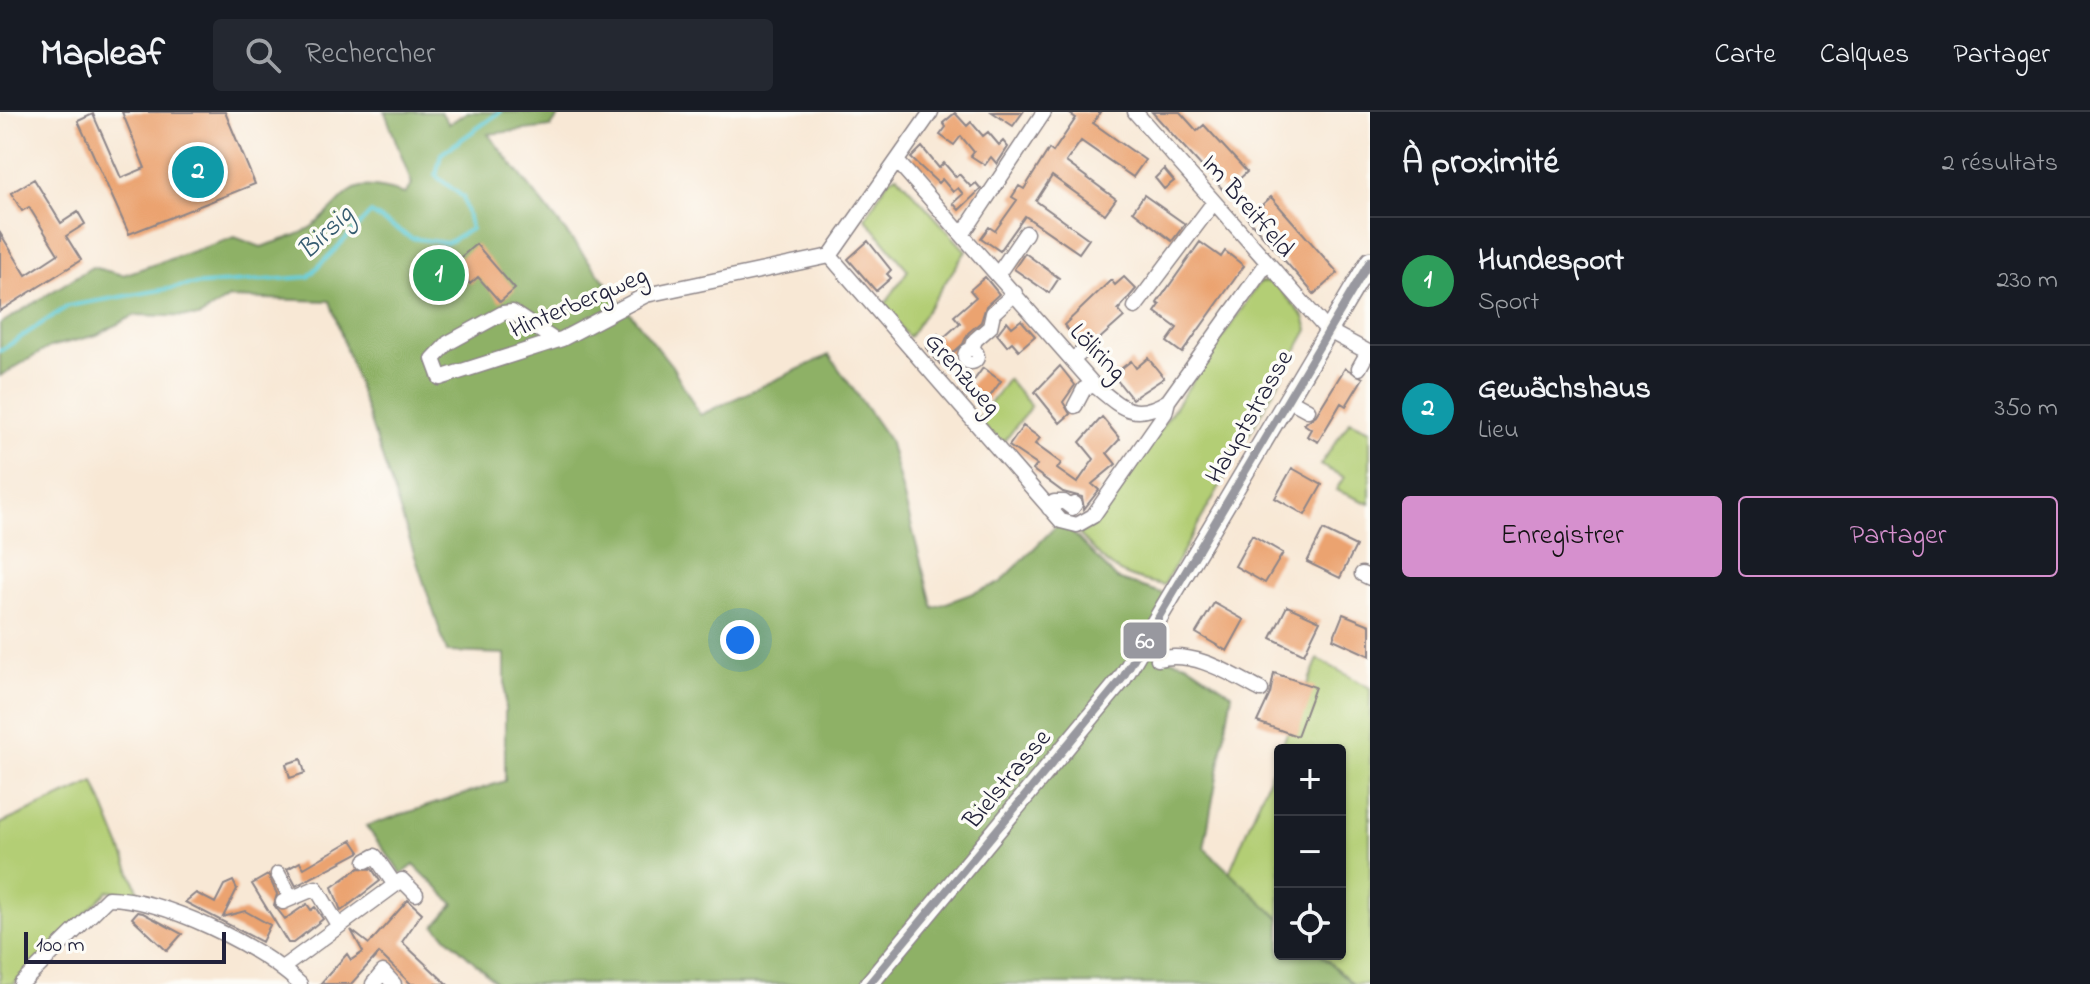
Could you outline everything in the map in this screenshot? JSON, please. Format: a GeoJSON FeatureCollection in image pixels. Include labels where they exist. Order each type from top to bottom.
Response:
{"type":"FeatureCollection","features":[{"type":"Feature","properties":{"kind":"main road","name":"Hauptstrasse"},"geometry":{"type":"LineString","coordinates":[[1174,597],[1370,261]]}},
{"type":"Feature","properties":{"kind":"main road","name":"Bielstrasse"},"geometry":{"type":"LineString","coordinates":[[869,984],[1122,679],[1174,597]]}},
{"type":"Feature","properties":{"kind":"street"},"geometry":{"type":"LineString","coordinates":[[830,256],[931,112]]}},
{"type":"Feature","properties":{"kind":"street"},"geometry":{"type":"LineString","coordinates":[[962,235],[1044,112]]}},
{"type":"Feature","properties":{"kind":"street","name":"Im Breitfeld"},"geometry":{"type":"LineString","coordinates":[[1135,112],[1189,173],[1205,200],[1327,330]]}},
{"type":"Feature","properties":{"kind":"street","name":"Löliring"},"geometry":{"type":"LineString","coordinates":[[897,161],[1094,385],[1123,409],[1137,412],[1152,411],[1169,393]]}},
{"type":"Feature","properties":{"kind":"street"},"geometry":{"type":"LineString","coordinates":[[1177,184],[1189,173]]}},
{"type":"Feature","properties":{"kind":"street"},"geometry":{"type":"LineString","coordinates":[[1135,307],[1174,268],[1205,200]]}},
{"type":"Feature","properties":{"kind":"street"},"geometry":{"type":"LineString","coordinates":[[998,274],[1026,233]]}},
{"type":"Feature","properties":{"kind":"street","name":"Hinterbergweg"},"geometry":{"type":"LineString","coordinates":[[556,341],[512,312],[503,313],[448,343],[433,359],[440,378],[556,341],[646,295],[830,256]]}},
{"type":"Feature","properties":{"kind":"street","name":"Grenzweg"},"geometry":{"type":"LineString","coordinates":[[830,256],[1020,466],[1061,521],[1077,525],[1093,516],[1165,413],[1169,393]]}},
{"type":"Feature","properties":{"kind":"street"},"geometry":{"type":"LineString","coordinates":[[1169,393],[1240,291],[1267,263]]}},
{"type":"Feature","properties":{"kind":"street"},"geometry":{"type":"LineString","coordinates":[[972,349],[975,340],[990,327],[993,313],[1015,293]]}},
{"type":"Feature","properties":{"kind":"street"},"geometry":{"type":"LineString","coordinates":[[1327,330],[1367,351]]}},
{"type":"Feature","properties":{"kind":"street"},"geometry":{"type":"LineString","coordinates":[[1359,368],[1370,335]]}},
{"type":"Feature","properties":{"kind":"street"},"geometry":{"type":"LineString","coordinates":[[1072,360],[1088,347]]}},
{"type":"Feature","properties":{"kind":"street"},"geometry":{"type":"LineString","coordinates":[[1075,406],[1084,389],[1094,385]]}},
{"type":"Feature","properties":{"kind":"street"},"geometry":{"type":"LineString","coordinates":[[1288,399],[1308,410]]}},
{"type":"Feature","properties":{"kind":"street"},"geometry":{"type":"LineString","coordinates":[[1045,498],[1064,502],[1072,508],[1075,504]]}},
{"type":"Feature","properties":{"kind":"street"},"geometry":{"type":"LineString","coordinates":[[1158,659],[1178,655],[1192,657],[1261,690]]}},
{"type":"Feature","properties":{"kind":"street"},"geometry":{"type":"LineString","coordinates":[[366,861],[375,856],[395,885]]}},
{"type":"Feature","properties":{"kind":"street"},"geometry":{"type":"LineString","coordinates":[[278,874],[287,900],[316,888],[338,925]]}},
{"type":"Feature","properties":{"kind":"street"},"geometry":{"type":"LineString","coordinates":[[282,968],[402,880],[416,894]]}},
{"type":"Feature","properties":{"kind":"street"},"geometry":{"type":"LineString","coordinates":[[21,984],[108,898],[136,899],[212,925],[251,945],[300,984]]}},
{"type":"Feature","properties":{"kind":"street"},"geometry":{"type":"LineString","coordinates":[[373,984],[383,972],[394,984]]}},
{"type":"Feature","properties":{"kind":"green space"},"geometry":{"type":"Polygon","coordinates":[[[385,112],[441,112],[449,124],[467,112],[562,112],[551,127],[488,134],[672,366],[700,415],[829,355],[889,440],[933,608],[1000,583],[1061,521],[1117,579],[1174,597],[1140,652],[1186,663],[1232,694],[1204,848],[1274,913],[1274,960],[1327,960],[1353,984],[498,984],[435,926],[454,904],[414,865],[402,874],[366,826],[505,781],[505,654],[447,652],[330,301],[229,298],[199,317],[135,315],[97,335],[50,347],[0,376],[0,324],[92,267],[123,275],[235,237],[261,247],[309,229],[353,190],[371,186],[405,194],[412,184],[385,112]]]}},
{"type":"Feature","properties":{"kind":"green space"},"geometry":{"type":"Polygon","coordinates":[[[897,175],[966,251],[909,337],[882,309],[908,270],[865,218],[889,179],[897,175]]]}},
{"type":"Feature","properties":{"kind":"green space"},"geometry":{"type":"Polygon","coordinates":[[[1273,281],[1304,317],[1308,330],[1164,585],[1116,570],[1079,534],[1095,525],[1260,282],[1273,281]]]}},
{"type":"Feature","properties":{"kind":"green space"},"geometry":{"type":"Polygon","coordinates":[[[1008,379],[1031,406],[1001,446],[978,420],[1008,379]]]}},
{"type":"Feature","properties":{"kind":"green space"},"geometry":{"type":"Polygon","coordinates":[[[1350,421],[1370,430],[1370,504],[1336,490],[1344,477],[1320,465],[1350,421]]]}},
{"type":"Feature","properties":{"kind":"green space"},"geometry":{"type":"Polygon","coordinates":[[[1318,659],[1370,688],[1370,984],[1353,984],[1327,960],[1346,960],[1346,744],[1283,744],[1318,659]]]}},
{"type":"Feature","properties":{"kind":"green space"},"geometry":{"type":"Polygon","coordinates":[[[1274,765],[1274,914],[1229,873],[1274,765]]]}},
{"type":"Feature","properties":{"kind":"green space"},"geometry":{"type":"Polygon","coordinates":[[[94,782],[140,895],[108,891],[14,984],[0,984],[0,824],[94,782]]]}},
{"type":"Feature","properties":{"kind":"building"},"geometry":{"type":"Polygon","coordinates":[[[122,112],[225,112],[255,184],[129,234],[78,121],[93,114],[121,178],[145,168],[122,112]]]}},
{"type":"Feature","properties":{"kind":"building"},"geometry":{"type":"Polygon","coordinates":[[[992,112],[1023,112],[1013,126],[992,112]]]}},
{"type":"Feature","properties":{"kind":"building"},"geometry":{"type":"Polygon","coordinates":[[[1067,112],[1100,112],[1093,123],[1145,160],[1133,177],[1081,141],[1066,162],[1116,199],[1105,214],[1052,176],[1036,201],[1089,239],[1079,253],[1025,216],[1000,251],[981,238],[989,227],[995,231],[1017,200],[1012,197],[1019,186],[1024,189],[1049,149],[1053,152],[1076,118],[1067,112]]]}},
{"type":"Feature","properties":{"kind":"building"},"geometry":{"type":"Polygon","coordinates":[[[1152,112],[1180,112],[1197,131],[1204,125],[1247,172],[1225,192],[1152,112]]]}},
{"type":"Feature","properties":{"kind":"building"},"geometry":{"type":"Polygon","coordinates":[[[955,113],[967,126],[971,122],[983,136],[988,132],[999,145],[1003,141],[1008,147],[997,164],[991,157],[985,165],[971,156],[974,152],[961,136],[954,145],[940,135],[946,127],[943,123],[955,113]]]}},
{"type":"Feature","properties":{"kind":"building"},"geometry":{"type":"Polygon","coordinates":[[[922,147],[939,168],[944,163],[956,177],[959,174],[971,187],[976,183],[981,189],[959,210],[953,203],[963,194],[958,188],[953,192],[942,179],[938,183],[911,158],[922,147]]]}},
{"type":"Feature","properties":{"kind":"building"},"geometry":{"type":"Polygon","coordinates":[[[1164,169],[1174,181],[1164,189],[1155,178],[1164,169]]]}},
{"type":"Feature","properties":{"kind":"building"},"geometry":{"type":"Polygon","coordinates":[[[34,179],[61,223],[78,212],[85,224],[66,236],[81,260],[0,311],[0,233],[26,275],[58,254],[29,207],[22,211],[11,193],[34,179]]]}},
{"type":"Feature","properties":{"kind":"building"},"geometry":{"type":"Polygon","coordinates":[[[1144,195],[1185,224],[1172,241],[1133,211],[1144,195]]]}},
{"type":"Feature","properties":{"kind":"building"},"geometry":{"type":"Polygon","coordinates":[[[1271,197],[1338,273],[1314,294],[1247,218],[1271,197]]]}},
{"type":"Feature","properties":{"kind":"building"},"geometry":{"type":"Polygon","coordinates":[[[868,241],[891,270],[887,274],[891,278],[876,291],[848,259],[868,241]]]}},
{"type":"Feature","properties":{"kind":"building"},"geometry":{"type":"Polygon","coordinates":[[[1200,242],[1221,257],[1225,251],[1244,266],[1182,353],[1167,342],[1177,328],[1155,312],[1160,305],[1157,303],[1200,242]]]}},
{"type":"Feature","properties":{"kind":"building"},"geometry":{"type":"Polygon","coordinates":[[[476,244],[515,289],[500,302],[478,277],[470,284],[453,264],[476,244]]]}},
{"type":"Feature","properties":{"kind":"building"},"geometry":{"type":"Polygon","coordinates":[[[1025,253],[1059,278],[1049,293],[1014,269],[1025,253]]]}},
{"type":"Feature","properties":{"kind":"building"},"geometry":{"type":"Polygon","coordinates":[[[985,277],[999,294],[986,306],[981,322],[968,333],[963,344],[940,364],[926,348],[938,334],[942,339],[960,323],[954,316],[976,297],[970,290],[985,277]]]}},
{"type":"Feature","properties":{"kind":"building"},"geometry":{"type":"Polygon","coordinates":[[[1124,277],[1136,289],[1118,310],[1124,317],[1096,342],[1089,336],[1078,342],[1064,325],[1111,280],[1115,285],[1124,277]]]}},
{"type":"Feature","properties":{"kind":"building"},"geometry":{"type":"Polygon","coordinates":[[[1021,320],[1035,336],[1019,350],[1012,342],[1007,346],[997,334],[1007,321],[1012,327],[1021,320]]]}},
{"type":"Feature","properties":{"kind":"building"},"geometry":{"type":"Polygon","coordinates":[[[1148,358],[1164,378],[1132,399],[1113,375],[1131,361],[1136,368],[1148,358]]]}},
{"type":"Feature","properties":{"kind":"building"},"geometry":{"type":"Polygon","coordinates":[[[1060,366],[1075,385],[1063,402],[1070,414],[1060,423],[1035,392],[1060,366]]]}},
{"type":"Feature","properties":{"kind":"building"},"geometry":{"type":"Polygon","coordinates":[[[983,368],[1001,381],[985,403],[967,390],[983,368]]]}},
{"type":"Feature","properties":{"kind":"building"},"geometry":{"type":"Polygon","coordinates":[[[1345,368],[1363,378],[1346,406],[1341,403],[1318,442],[1307,436],[1311,429],[1304,424],[1316,415],[1345,368]]]}},
{"type":"Feature","properties":{"kind":"building"},"geometry":{"type":"Polygon","coordinates":[[[1102,417],[1120,439],[1107,453],[1116,464],[1092,484],[1099,490],[1084,509],[1082,497],[1063,492],[1033,470],[1037,465],[1009,446],[1023,426],[1040,438],[1035,444],[1061,463],[1057,469],[1077,483],[1094,459],[1080,442],[1102,417]]]}},
{"type":"Feature","properties":{"kind":"building"},"geometry":{"type":"Polygon","coordinates":[[[1292,468],[1322,485],[1305,515],[1275,498],[1292,468]]]}},
{"type":"Feature","properties":{"kind":"building"},"geometry":{"type":"Polygon","coordinates":[[[1323,530],[1356,546],[1340,578],[1307,562],[1323,530]]]}},
{"type":"Feature","properties":{"kind":"building"},"geometry":{"type":"Polygon","coordinates":[[[1252,535],[1283,553],[1265,583],[1235,566],[1252,535]]]}},
{"type":"Feature","properties":{"kind":"building"},"geometry":{"type":"Polygon","coordinates":[[[1214,603],[1244,620],[1227,651],[1196,633],[1214,603]]]}},
{"type":"Feature","properties":{"kind":"building"},"geometry":{"type":"Polygon","coordinates":[[[1287,606],[1320,621],[1304,654],[1271,638],[1287,606]]]}},
{"type":"Feature","properties":{"kind":"building"},"geometry":{"type":"Polygon","coordinates":[[[1343,614],[1370,625],[1370,656],[1333,639],[1343,614]]]}},
{"type":"Feature","properties":{"kind":"building"},"geometry":{"type":"Polygon","coordinates":[[[1274,673],[1315,687],[1297,736],[1257,722],[1270,694],[1274,673]]]}},
{"type":"Feature","properties":{"kind":"building"},"geometry":{"type":"Polygon","coordinates":[[[301,759],[305,773],[290,778],[286,764],[301,759]]]}},
{"type":"Feature","properties":{"kind":"building"},"geometry":{"type":"Polygon","coordinates":[[[352,840],[360,852],[296,886],[287,869],[300,862],[304,868],[352,840]]]}},
{"type":"Feature","properties":{"kind":"building"},"geometry":{"type":"Polygon","coordinates":[[[359,868],[372,869],[380,881],[341,911],[332,887],[359,868]]]}},
{"type":"Feature","properties":{"kind":"building"},"geometry":{"type":"Polygon","coordinates":[[[268,875],[277,894],[274,905],[285,919],[307,904],[311,910],[315,907],[323,919],[293,943],[288,943],[252,884],[268,875]]]}},
{"type":"Feature","properties":{"kind":"building"},"geometry":{"type":"Polygon","coordinates":[[[233,881],[237,889],[223,917],[245,911],[270,925],[262,942],[185,902],[196,893],[215,903],[224,885],[233,881]]]}},
{"type":"Feature","properties":{"kind":"building"},"geometry":{"type":"Polygon","coordinates":[[[408,900],[422,913],[402,942],[447,984],[411,984],[379,953],[351,984],[320,984],[347,954],[351,960],[363,952],[351,930],[369,944],[408,900]]]}},
{"type":"Feature","properties":{"kind":"building"},"geometry":{"type":"Polygon","coordinates":[[[137,912],[182,934],[167,951],[132,918],[137,912]]]}},
{"type":"Feature","properties":{"kind":"waterway","name":"Birsig"},"geometry":{"type":"LineString","coordinates":[[0,351],[68,306],[190,285],[308,277],[371,213],[411,238],[447,243],[471,229],[463,197],[436,176],[441,154],[500,112]]}},
{"type":"Feature","properties":{"kind":"transit line","name":"60"},"geometry":{"type":"LineString","coordinates":[[869,984],[1122,679],[1370,261]]}},
{"type":"Feature","properties":{"kind":"place","name":"Gewächshaus"},"geometry":{"type":"Point","coordinates":[198,172]}},
{"type":"Feature","properties":{"kind":"place","name":"Hundesport"},"geometry":{"type":"Point","coordinates":[439,275]}}]}
